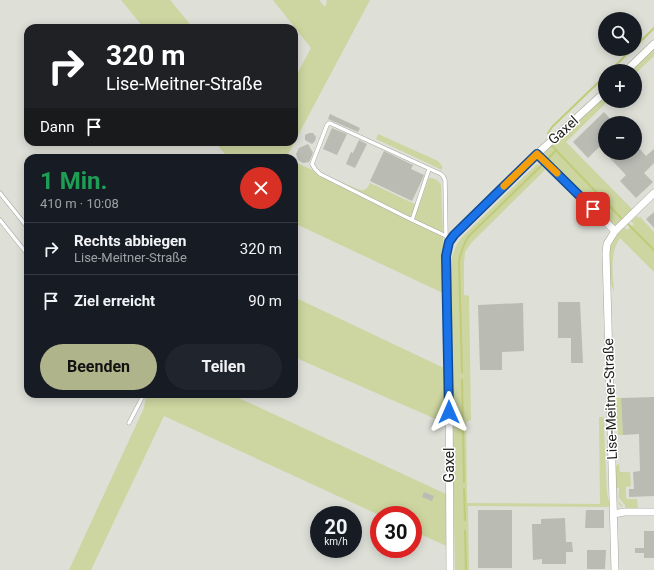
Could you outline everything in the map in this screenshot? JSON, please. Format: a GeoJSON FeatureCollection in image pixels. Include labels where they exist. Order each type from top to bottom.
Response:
{"type":"FeatureCollection","features":[{"type":"Feature","properties":{"kind":"street"},"geometry":{"type":"LineString","coordinates":[[633,64],[654,44]]}},
{"type":"Feature","properties":{"kind":"street","name":"Gaxel"},"geometry":{"type":"LineString","coordinates":[[450,570],[447,239],[454,235],[537,154],[598,98]]}},
{"type":"Feature","properties":{"kind":"street"},"geometry":{"type":"LineString","coordinates":[[537,154],[615,231]]}},
{"type":"Feature","properties":{"kind":"street","name":"Lise-Meitner-Straße"},"geometry":{"type":"LineString","coordinates":[[615,570],[606,262],[608,244],[615,231],[654,193]]}},
{"type":"Feature","properties":{"kind":"street"},"geometry":{"type":"LineString","coordinates":[[614,514],[624,512],[654,512]]}},
{"type":"Feature","properties":{"kind":"lane"},"geometry":{"type":"LineString","coordinates":[[327,124],[332,124],[441,174],[445,180],[447,239],[320,174],[312,164],[327,124]]}},
{"type":"Feature","properties":{"kind":"lane"},"geometry":{"type":"LineString","coordinates":[[412,220],[429,169]]}},
{"type":"Feature","properties":{"kind":"lane"},"geometry":{"type":"LineString","coordinates":[[0,193],[24,223]]}},
{"type":"Feature","properties":{"kind":"lane"},"geometry":{"type":"LineString","coordinates":[[0,220],[24,250]]}},
{"type":"Feature","properties":{"kind":"lane"},"geometry":{"type":"LineString","coordinates":[[129,423],[142,398]]}},
{"type":"Feature","properties":{"kind":"green space"},"geometry":{"type":"Polygon","coordinates":[[[121,0],[170,0],[190,24],[141,24],[121,0]]]}},
{"type":"Feature","properties":{"kind":"green space"},"geometry":{"type":"Polygon","coordinates":[[[273,0],[319,0],[325,7],[327,2],[326,0],[370,0],[298,135],[298,72],[311,48],[298,32],[298,24],[292,24],[273,0]]]}},
{"type":"Feature","properties":{"kind":"green space"},"geometry":{"type":"Polygon","coordinates":[[[654,47],[654,56],[642,67],[642,64],[636,64],[654,47]]]}},
{"type":"Feature","properties":{"kind":"green space"},"geometry":{"type":"Polygon","coordinates":[[[598,101],[598,108],[601,108],[566,142],[633,210],[616,226],[546,160],[545,149],[598,101]]]}},
{"type":"Feature","properties":{"kind":"green space"},"geometry":{"type":"Polygon","coordinates":[[[378,134],[438,161],[442,166],[442,170],[376,139],[378,134]]]}},
{"type":"Feature","properties":{"kind":"green space"},"geometry":{"type":"Polygon","coordinates":[[[218,146],[292,146],[288,154],[225,154],[218,146]]]}},
{"type":"Feature","properties":{"kind":"green space"},"geometry":{"type":"Polygon","coordinates":[[[298,164],[360,190],[368,187],[370,183],[419,206],[429,178],[435,179],[441,185],[445,294],[298,225],[298,164]]]}},
{"type":"Feature","properties":{"kind":"green space"},"geometry":{"type":"Polygon","coordinates":[[[537,164],[541,165],[545,170],[471,243],[465,252],[464,295],[469,296],[471,420],[466,422],[467,503],[600,504],[599,417],[604,417],[607,493],[610,505],[609,507],[468,506],[469,570],[455,570],[451,375],[452,257],[456,246],[462,237],[537,164]]]}},
{"type":"Feature","properties":{"kind":"green space"},"geometry":{"type":"Polygon","coordinates":[[[637,216],[639,218],[640,217],[654,232],[654,272],[620,238],[613,257],[614,292],[609,280],[609,250],[617,235],[624,227],[627,230],[634,224],[631,221],[637,216]]]}},
{"type":"Feature","properties":{"kind":"green space"},"geometry":{"type":"Polygon","coordinates":[[[298,299],[446,369],[447,424],[298,359],[298,299]]]}},
{"type":"Feature","properties":{"kind":"green space"},"geometry":{"type":"Polygon","coordinates":[[[145,398],[239,398],[448,495],[449,547],[422,535],[422,506],[370,506],[370,511],[164,416],[91,570],[69,570],[144,408],[145,398]]]}},
{"type":"Feature","properties":{"kind":"green space"},"geometry":{"type":"Polygon","coordinates":[[[614,398],[621,398],[623,435],[618,435],[618,426],[614,424],[614,398]]]}},
{"type":"Feature","properties":{"kind":"green space"},"geometry":{"type":"Polygon","coordinates":[[[618,464],[620,472],[630,472],[631,486],[626,487],[626,498],[637,499],[638,509],[625,508],[625,505],[619,498],[619,488],[617,488],[618,501],[622,507],[617,500],[615,467],[618,464]]]}},
{"type":"Feature","properties":{"kind":"building"},"geometry":{"type":"Polygon","coordinates":[[[604,112],[608,116],[600,116],[604,112]]]}},
{"type":"Feature","properties":{"kind":"building"},"geometry":{"type":"Polygon","coordinates":[[[330,114],[360,128],[358,132],[328,119],[330,114]]]}},
{"type":"Feature","properties":{"kind":"building"},"geometry":{"type":"Polygon","coordinates":[[[598,118],[598,148],[588,158],[573,142],[598,118]]]}},
{"type":"Feature","properties":{"kind":"building"},"geometry":{"type":"Polygon","coordinates":[[[332,128],[347,134],[337,155],[323,149],[332,128]]]}},
{"type":"Feature","properties":{"kind":"building"},"geometry":{"type":"Polygon","coordinates":[[[313,133],[316,137],[312,144],[305,140],[305,135],[313,133]]]}},
{"type":"Feature","properties":{"kind":"building"},"geometry":{"type":"Polygon","coordinates":[[[359,140],[367,144],[355,168],[346,164],[351,152],[353,153],[359,140]]]}},
{"type":"Feature","properties":{"kind":"building"},"geometry":{"type":"Polygon","coordinates":[[[308,144],[313,153],[309,162],[303,163],[298,160],[298,154],[296,154],[299,148],[308,144]]]}},
{"type":"Feature","properties":{"kind":"building"},"geometry":{"type":"Polygon","coordinates":[[[654,149],[654,163],[644,173],[653,182],[636,198],[620,181],[626,175],[612,160],[642,160],[642,152],[646,156],[654,149]]]}},
{"type":"Feature","properties":{"kind":"building"},"geometry":{"type":"Polygon","coordinates":[[[384,151],[413,165],[411,169],[424,175],[412,201],[370,181],[384,151]]]}},
{"type":"Feature","properties":{"kind":"building"},"geometry":{"type":"Polygon","coordinates":[[[654,212],[654,228],[646,219],[654,212]]]}},
{"type":"Feature","properties":{"kind":"building"},"geometry":{"type":"Polygon","coordinates":[[[558,302],[580,302],[583,363],[571,363],[571,338],[558,338],[558,302]]]}},
{"type":"Feature","properties":{"kind":"building"},"geometry":{"type":"Polygon","coordinates":[[[523,303],[524,351],[502,352],[502,370],[480,370],[478,305],[523,303]]]}},
{"type":"Feature","properties":{"kind":"building"},"geometry":{"type":"Polygon","coordinates":[[[654,397],[654,496],[629,497],[629,489],[634,489],[633,472],[640,471],[639,434],[623,435],[621,398],[654,397]]]}},
{"type":"Feature","properties":{"kind":"building"},"geometry":{"type":"Polygon","coordinates":[[[424,492],[434,496],[432,501],[422,497],[424,492]]]}},
{"type":"Feature","properties":{"kind":"building"},"geometry":{"type":"Polygon","coordinates":[[[478,510],[512,510],[512,568],[478,568],[478,510]]]}},
{"type":"Feature","properties":{"kind":"building"},"geometry":{"type":"Polygon","coordinates":[[[586,510],[604,510],[604,528],[585,528],[586,510]]]}},
{"type":"Feature","properties":{"kind":"building"},"geometry":{"type":"Polygon","coordinates":[[[565,518],[566,542],[572,542],[573,552],[566,552],[566,564],[542,564],[542,559],[533,560],[532,524],[541,524],[541,519],[565,518]]]}},
{"type":"Feature","properties":{"kind":"building"},"geometry":{"type":"Polygon","coordinates":[[[644,531],[654,531],[654,558],[644,558],[644,553],[635,553],[635,548],[644,548],[644,531]]]}},
{"type":"Feature","properties":{"kind":"building"},"geometry":{"type":"Polygon","coordinates":[[[587,550],[606,550],[605,569],[587,569],[587,550]]]}},
{"type":"Feature","properties":{"kind":"waterway"},"geometry":{"type":"LineString","coordinates":[[642,40],[654,28]]}},
{"type":"Feature","properties":{"kind":"waterway"},"geometry":{"type":"LineString","coordinates":[[617,64],[625,56]]}},
{"type":"Feature","properties":{"kind":"waterway"},"geometry":{"type":"LineString","coordinates":[[548,133],[552,127],[598,83]]}},
{"type":"Feature","properties":{"kind":"waterway"},"geometry":{"type":"LineString","coordinates":[[552,146],[623,220]]}},
{"type":"Feature","properties":{"kind":"waterway"},"geometry":{"type":"LineString","coordinates":[[549,158],[556,150]]}},
{"type":"Feature","properties":{"kind":"waterway"},"geometry":{"type":"LineString","coordinates":[[462,372],[459,261],[463,246],[468,237],[542,165]]}},
{"type":"Feature","properties":{"kind":"waterway"},"geometry":{"type":"LineString","coordinates":[[627,223],[654,250]]}},
{"type":"Feature","properties":{"kind":"waterway"},"geometry":{"type":"LineString","coordinates":[[462,380],[464,482]]}},
{"type":"Feature","properties":{"kind":"waterway"},"geometry":{"type":"LineString","coordinates":[[464,489],[465,520]]}},
{"type":"Feature","properties":{"kind":"waterway"},"geometry":{"type":"LineString","coordinates":[[465,531],[466,570]]}},
{"type":"Feature","properties":{"kind":"slow traffic"},"geometry":{"type":"LineString","coordinates":[[504,186],[537,154],[557,173]]}},
{"type":"Feature","properties":{"kind":"route"},"geometry":{"type":"LineString","coordinates":[[449,412],[446,256],[449,242],[454,235],[537,154],[593,209]]}}]}
